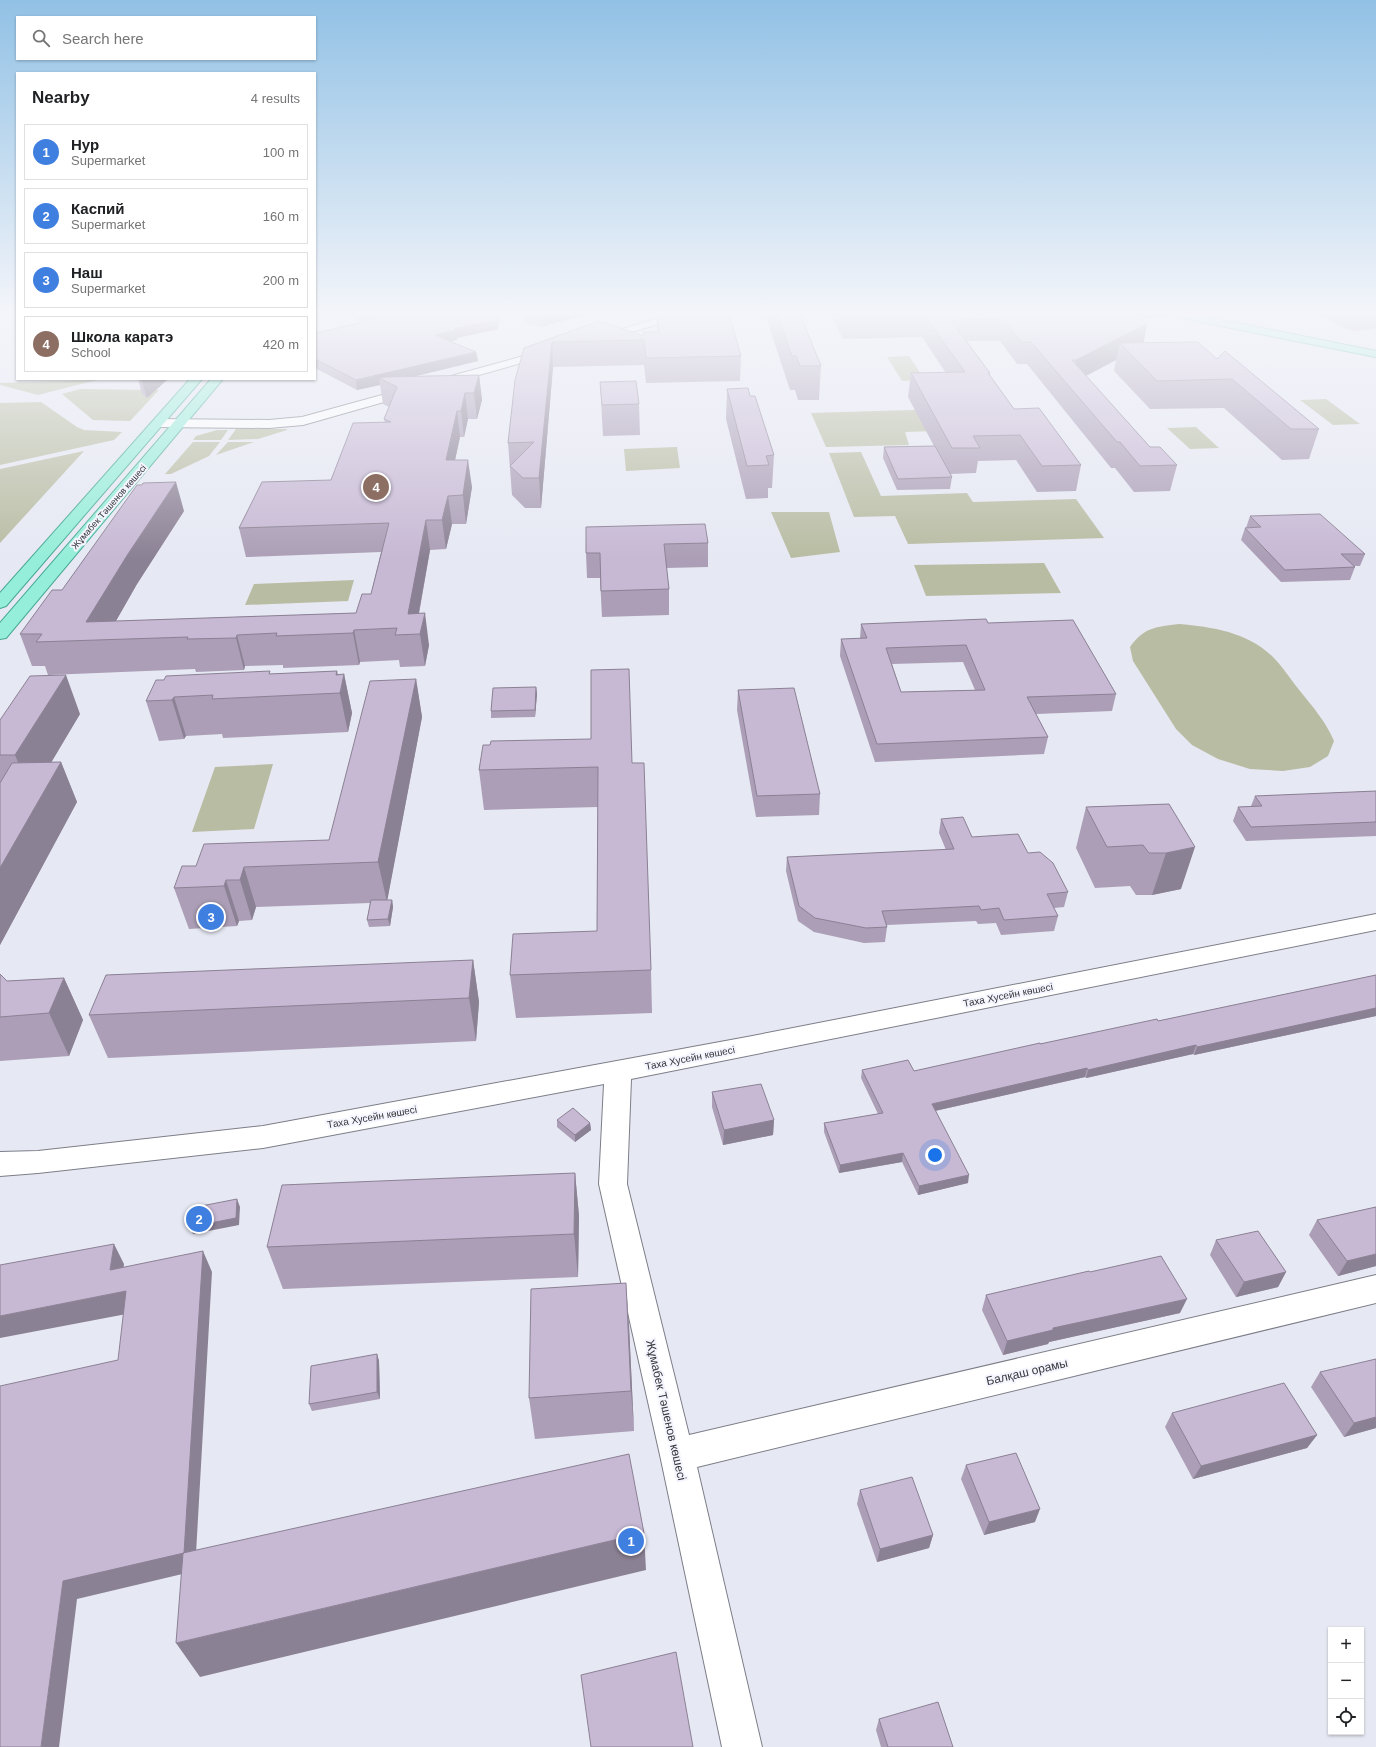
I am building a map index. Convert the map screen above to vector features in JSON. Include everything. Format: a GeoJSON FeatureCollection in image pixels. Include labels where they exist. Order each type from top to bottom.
{"type":"FeatureCollection","features":[{"type":"Feature","properties":{"kind":"main road","name":"Жұмабек Тәшенов көшесі"},"geometry":{"type":"LineString","coordinates":[[0,603],[182,396]]}},
{"type":"Feature","properties":{"kind":"main road","name":"Жұмабек Тәшенов көшесі"},"geometry":{"type":"LineString","coordinates":[[0,634],[203,396]]}},
{"type":"Feature","properties":{"kind":"street"},"geometry":{"type":"LineString","coordinates":[[158,423],[269,424],[303,421],[394,396]]}},
{"type":"Feature","properties":{"kind":"street","name":"Таха Хусейн көшесі"},"geometry":{"type":"LineString","coordinates":[[0,1164],[38,1162],[263,1137],[618,1072],[1376,922]]}},
{"type":"Feature","properties":{"kind":"street","name":"Жұмабек Тәшенов көшесі"},"geometry":{"type":"LineString","coordinates":[[618,1072],[612,1184],[677,1455],[742,1747]]}},
{"type":"Feature","properties":{"kind":"street","name":"Балқаш орамы"},"geometry":{"type":"LineString","coordinates":[[677,1455],[1376,1289]]}},
{"type":"Feature","properties":{"kind":"green space"},"geometry":{"type":"Polygon","coordinates":[[[64,396],[154,396],[130,421],[93,420],[64,396]]]}},
{"type":"Feature","properties":{"kind":"green space"},"geometry":{"type":"Polygon","coordinates":[[[1326,399],[1360,424],[1333,425],[1300,400],[1326,399]]]}},
{"type":"Feature","properties":{"kind":"green space"},"geometry":{"type":"Polygon","coordinates":[[[41,402],[77,427],[84,430],[122,432],[114,440],[0,465],[0,403],[41,402]]]}},
{"type":"Feature","properties":{"kind":"green space"},"geometry":{"type":"Polygon","coordinates":[[[1012,407],[1029,428],[905,432],[909,445],[826,447],[811,413],[1012,407]]]}},
{"type":"Feature","properties":{"kind":"green space"},"geometry":{"type":"Polygon","coordinates":[[[1196,427],[1219,448],[1190,449],[1167,428],[1196,427]]]}},
{"type":"Feature","properties":{"kind":"green space"},"geometry":{"type":"Polygon","coordinates":[[[236,429],[287,430],[258,439],[228,440],[236,429]]]}},
{"type":"Feature","properties":{"kind":"green space"},"geometry":{"type":"Polygon","coordinates":[[[217,430],[228,430],[221,440],[193,440],[196,436],[217,430]]]}},
{"type":"Feature","properties":{"kind":"green space"},"geometry":{"type":"Polygon","coordinates":[[[193,442],[220,442],[209,456],[171,474],[165,474],[193,442]]]}},
{"type":"Feature","properties":{"kind":"green space"},"geometry":{"type":"Polygon","coordinates":[[[228,442],[254,442],[216,455],[228,442]]]}},
{"type":"Feature","properties":{"kind":"green space"},"geometry":{"type":"Polygon","coordinates":[[[677,447],[680,468],[626,471],[624,449],[677,447]]]}},
{"type":"Feature","properties":{"kind":"green space"},"geometry":{"type":"Polygon","coordinates":[[[84,451],[0,543],[0,469],[84,451]]]}},
{"type":"Feature","properties":{"kind":"green space"},"geometry":{"type":"Polygon","coordinates":[[[861,452],[881,496],[967,493],[973,502],[1076,499],[1104,538],[908,544],[895,516],[854,517],[829,453],[861,452]]]}},
{"type":"Feature","properties":{"kind":"green space"},"geometry":{"type":"Polygon","coordinates":[[[771,512],[829,512],[840,552],[791,558],[771,512]]]}},
{"type":"Feature","properties":{"kind":"green space"},"geometry":{"type":"Polygon","coordinates":[[[1044,563],[1061,593],[926,596],[914,565],[1044,563]]]}},
{"type":"Feature","properties":{"kind":"green space"},"geometry":{"type":"Polygon","coordinates":[[[354,580],[348,601],[245,605],[254,584],[354,580]]]}},
{"type":"Feature","properties":{"kind":"green space"},"geometry":{"type":"Polygon","coordinates":[[[1179,624],[1217,629],[1241,636],[1263,649],[1273,657],[1327,727],[1334,741],[1328,756],[1310,767],[1283,771],[1250,769],[1218,759],[1192,745],[1176,729],[1133,661],[1130,647],[1140,635],[1151,629],[1179,624]]]}},
{"type":"Feature","properties":{"kind":"green space"},"geometry":{"type":"Polygon","coordinates":[[[273,764],[254,829],[192,832],[215,767],[273,764]]]}},
{"type":"Feature","properties":{"kind":"building"},"geometry":{"type":"Polygon","coordinates":[[[394,396],[464,396],[461,411],[457,411],[446,460],[468,460],[463,495],[448,496],[442,520],[426,520],[408,614],[425,613],[420,634],[395,635],[397,628],[354,630],[353,633],[276,636],[277,633],[237,635],[236,638],[187,639],[188,637],[36,642],[42,634],[20,634],[52,590],[62,590],[137,485],[142,485],[143,483],[176,482],[128,554],[86,622],[356,613],[362,594],[371,594],[389,523],[239,528],[262,482],[331,480],[353,423],[391,422],[384,419],[394,396]]]}},
{"type":"Feature","properties":{"kind":"building"},"geometry":{"type":"Polygon","coordinates":[[[513,396],[547,396],[539,478],[523,478],[510,466],[534,442],[508,443],[513,396]]]}},
{"type":"Feature","properties":{"kind":"building"},"geometry":{"type":"Polygon","coordinates":[[[601,396],[638,396],[639,404],[602,405],[601,396]]]}},
{"type":"Feature","properties":{"kind":"building"},"geometry":{"type":"Polygon","coordinates":[[[729,396],[755,396],[774,455],[766,456],[769,465],[747,466],[729,396]]]}},
{"type":"Feature","properties":{"kind":"building"},"geometry":{"type":"Polygon","coordinates":[[[923,396],[1004,396],[1014,409],[1039,408],[1081,465],[1042,466],[1020,435],[973,436],[980,448],[952,448],[923,396]]]}},
{"type":"Feature","properties":{"kind":"building"},"geometry":{"type":"Polygon","coordinates":[[[1077,396],[1104,396],[1150,447],[1160,447],[1177,465],[1140,466],[1120,442],[1117,442],[1077,396]]]}},
{"type":"Feature","properties":{"kind":"building"},"geometry":{"type":"Polygon","coordinates":[[[1252,396],[1279,396],[1319,429],[1291,429],[1252,396]]]}},
{"type":"Feature","properties":{"kind":"building"},"geometry":{"type":"Polygon","coordinates":[[[935,446],[952,477],[898,479],[884,447],[935,446]]]}},
{"type":"Feature","properties":{"kind":"building"},"geometry":{"type":"Polygon","coordinates":[[[1320,514],[1365,554],[1341,554],[1355,567],[1285,570],[1245,528],[1261,527],[1250,516],[1320,514]]]}},
{"type":"Feature","properties":{"kind":"building"},"geometry":{"type":"Polygon","coordinates":[[[705,524],[708,543],[664,544],[669,589],[601,591],[600,553],[586,553],[586,527],[705,524]]]}},
{"type":"Feature","properties":{"kind":"building"},"geometry":{"type":"Polygon","coordinates":[[[986,619],[988,623],[1073,620],[1116,694],[1027,697],[1048,737],[877,744],[841,639],[867,638],[861,624],[986,619]],[[966,645],[886,648],[901,692],[985,690],[966,645]]]}},
{"type":"Feature","properties":{"kind":"building"},"geometry":{"type":"Polygon","coordinates":[[[629,669],[632,763],[644,763],[651,970],[510,975],[513,934],[597,931],[598,767],[479,770],[483,745],[490,745],[491,741],[591,739],[591,670],[629,669]]]}},
{"type":"Feature","properties":{"kind":"building"},"geometry":{"type":"Polygon","coordinates":[[[270,671],[269,674],[337,671],[336,675],[344,674],[340,693],[212,699],[213,695],[174,697],[172,700],[146,701],[156,680],[164,680],[166,676],[270,671]]]}},
{"type":"Feature","properties":{"kind":"building"},"geometry":{"type":"Polygon","coordinates":[[[66,675],[15,755],[0,755],[0,720],[30,676],[66,675]]]}},
{"type":"Feature","properties":{"kind":"building"},"geometry":{"type":"Polygon","coordinates":[[[416,679],[378,862],[244,867],[240,880],[226,880],[224,886],[174,888],[182,866],[196,866],[204,844],[329,840],[370,681],[416,679]]]}},
{"type":"Feature","properties":{"kind":"building"},"geometry":{"type":"Polygon","coordinates":[[[536,687],[535,710],[491,711],[493,688],[536,687]]]}},
{"type":"Feature","properties":{"kind":"building"},"geometry":{"type":"Polygon","coordinates":[[[794,688],[820,794],[757,796],[738,690],[794,688]]]}},
{"type":"Feature","properties":{"kind":"building"},"geometry":{"type":"Polygon","coordinates":[[[61,762],[0,868],[0,783],[12,763],[61,762]]]}},
{"type":"Feature","properties":{"kind":"building"},"geometry":{"type":"Polygon","coordinates":[[[1376,791],[1376,822],[1251,827],[1238,807],[1262,806],[1255,796],[1376,791]]]}},
{"type":"Feature","properties":{"kind":"building"},"geometry":{"type":"Polygon","coordinates":[[[1169,804],[1195,847],[1166,853],[1149,853],[1143,845],[1107,847],[1086,807],[1169,804]]]}},
{"type":"Feature","properties":{"kind":"building"},"geometry":{"type":"Polygon","coordinates":[[[963,817],[972,837],[1018,834],[1028,853],[1040,852],[1053,863],[1068,892],[1047,894],[1058,916],[1004,920],[999,908],[981,910],[979,906],[882,911],[887,927],[866,928],[815,918],[799,906],[787,857],[954,849],[941,819],[963,817]]]}},
{"type":"Feature","properties":{"kind":"building"},"geometry":{"type":"Polygon","coordinates":[[[371,900],[392,900],[388,919],[367,920],[371,900]]]}},
{"type":"Feature","properties":{"kind":"building"},"geometry":{"type":"Polygon","coordinates":[[[473,960],[469,998],[89,1015],[106,975],[473,960]]]}},
{"type":"Feature","properties":{"kind":"building"},"geometry":{"type":"Polygon","coordinates":[[[0,974],[7,981],[64,978],[49,1013],[0,1017],[0,974]]]}},
{"type":"Feature","properties":{"kind":"building"},"geometry":{"type":"Polygon","coordinates":[[[1376,975],[1376,1008],[1197,1047],[1196,1045],[1088,1070],[1087,1068],[932,1104],[969,1175],[919,1186],[903,1153],[840,1165],[824,1123],[883,1113],[862,1070],[908,1060],[914,1071],[1040,1043],[1157,1019],[1158,1021],[1376,975]]]}},
{"type":"Feature","properties":{"kind":"building"},"geometry":{"type":"Polygon","coordinates":[[[761,1084],[774,1120],[724,1130],[712,1092],[761,1084]]]}},
{"type":"Feature","properties":{"kind":"building"},"geometry":{"type":"Polygon","coordinates":[[[573,1108],[590,1123],[575,1135],[557,1120],[573,1108]]]}},
{"type":"Feature","properties":{"kind":"building"},"geometry":{"type":"Polygon","coordinates":[[[575,1173],[574,1234],[267,1247],[282,1185],[575,1173]]]}},
{"type":"Feature","properties":{"kind":"building"},"geometry":{"type":"Polygon","coordinates":[[[237,1199],[236,1218],[190,1227],[191,1208],[237,1199]]]}},
{"type":"Feature","properties":{"kind":"building"},"geometry":{"type":"Polygon","coordinates":[[[1376,1207],[1376,1254],[1347,1261],[1317,1220],[1376,1207]]]}},
{"type":"Feature","properties":{"kind":"building"},"geometry":{"type":"Polygon","coordinates":[[[1258,1231],[1286,1272],[1244,1282],[1216,1240],[1258,1231]]]}},
{"type":"Feature","properties":{"kind":"building"},"geometry":{"type":"Polygon","coordinates":[[[114,1244],[110,1270],[203,1251],[184,1553],[63,1581],[41,1747],[0,1747],[0,1386],[118,1360],[126,1291],[0,1316],[0,1265],[114,1244]]]}},
{"type":"Feature","properties":{"kind":"building"},"geometry":{"type":"Polygon","coordinates":[[[1161,1256],[1187,1299],[1053,1328],[1053,1330],[1007,1341],[986,1295],[1089,1271],[1161,1256]]]}},
{"type":"Feature","properties":{"kind":"building"},"geometry":{"type":"Polygon","coordinates":[[[626,1283],[631,1391],[529,1398],[531,1289],[626,1283]]]}},
{"type":"Feature","properties":{"kind":"building"},"geometry":{"type":"Polygon","coordinates":[[[377,1354],[377,1392],[309,1404],[311,1366],[377,1354]]]}},
{"type":"Feature","properties":{"kind":"building"},"geometry":{"type":"Polygon","coordinates":[[[1376,1359],[1376,1417],[1354,1423],[1320,1372],[1376,1359]]]}},
{"type":"Feature","properties":{"kind":"building"},"geometry":{"type":"Polygon","coordinates":[[[1284,1383],[1317,1435],[1201,1466],[1172,1413],[1284,1383]]]}},
{"type":"Feature","properties":{"kind":"building"},"geometry":{"type":"Polygon","coordinates":[[[1016,1453],[1040,1509],[989,1522],[966,1465],[1016,1453]]]}},
{"type":"Feature","properties":{"kind":"building"},"geometry":{"type":"Polygon","coordinates":[[[629,1454],[644,1533],[176,1643],[183,1553],[629,1454]]]}},
{"type":"Feature","properties":{"kind":"building"},"geometry":{"type":"Polygon","coordinates":[[[912,1477],[933,1535],[880,1549],[860,1490],[912,1477]]]}},
{"type":"Feature","properties":{"kind":"building"},"geometry":{"type":"Polygon","coordinates":[[[676,1652],[693,1747],[591,1747],[581,1675],[676,1652]]]}},
{"type":"Feature","properties":{"kind":"building"},"geometry":{"type":"Polygon","coordinates":[[[938,1702],[953,1747],[888,1747],[879,1719],[938,1702]]]}},
{"type":"Feature","properties":{"kind":"place","name":"Школа каратэ"},"geometry":{"type":"Point","coordinates":[376,487]}},
{"type":"Feature","properties":{"kind":"place","name":"Наш"},"geometry":{"type":"Point","coordinates":[211,917]}},
{"type":"Feature","properties":{"kind":"place","name":"Каспий"},"geometry":{"type":"Point","coordinates":[199,1219]}},
{"type":"Feature","properties":{"kind":"place","name":"Нур"},"geometry":{"type":"Point","coordinates":[631,1541]}}]}
